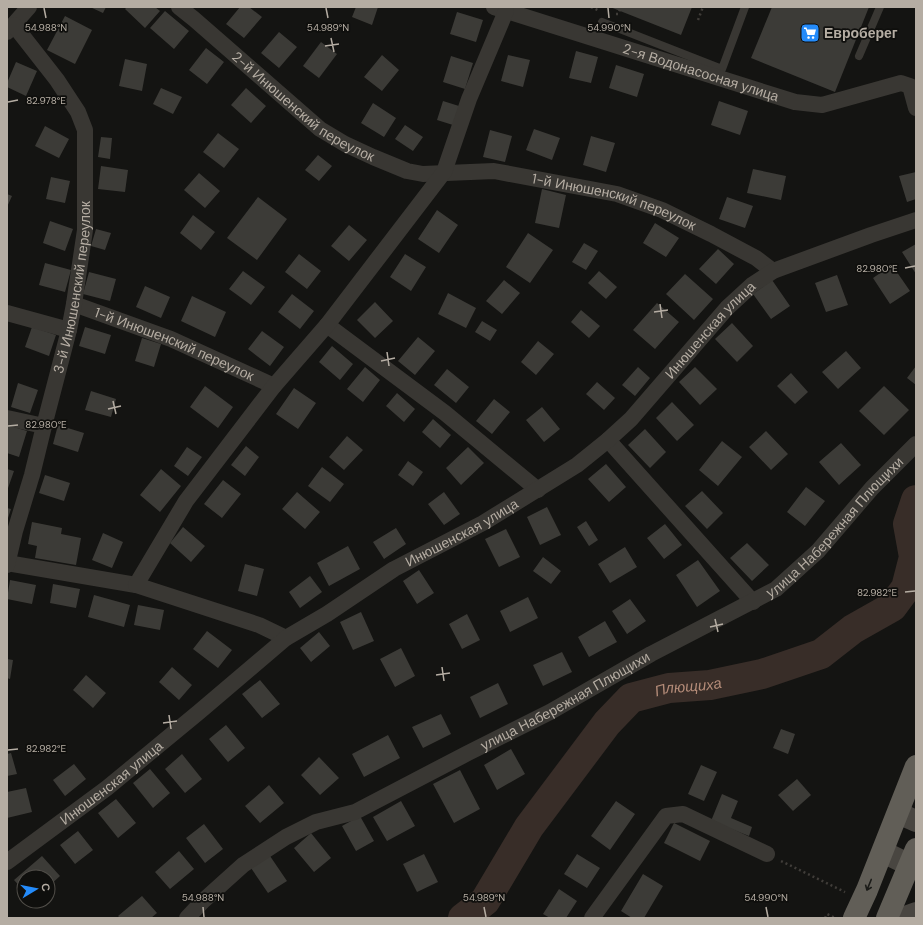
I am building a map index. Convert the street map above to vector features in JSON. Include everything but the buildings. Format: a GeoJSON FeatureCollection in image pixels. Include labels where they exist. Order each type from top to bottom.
{"type":"FeatureCollection","features":[{"type":"Feature","properties":{"kind":"highway"},"geometry":{"type":"LineString","coordinates":[[854,918],[883,852],[907,817],[916,766]]}},
{"type":"Feature","properties":{"kind":"highway"},"geometry":{"type":"LineString","coordinates":[[887,918],[914,861]]}},
{"type":"Feature","properties":{"kind":"main road"},"geometry":{"type":"LineString","coordinates":[[883,852],[914,861]]}},
{"type":"Feature","properties":{"kind":"main road"},"geometry":{"type":"LineString","coordinates":[[902,918],[916,913]]}},
{"type":"Feature","properties":{"kind":"street"},"geometry":{"type":"LineString","coordinates":[[11,29],[29,7]]}},
{"type":"Feature","properties":{"kind":"street","name":"2-й Инюшенский переулок"},"geometry":{"type":"LineString","coordinates":[[179,7],[320,129],[345,144],[407,171],[423,174],[444,172]]}},
{"type":"Feature","properties":{"kind":"street"},"geometry":{"type":"LineString","coordinates":[[136,585],[186,501],[274,386],[327,325],[444,172],[500,9]]}},
{"type":"Feature","properties":{"kind":"street","name":"2-я Водонасосная улица"},"geometry":{"type":"LineString","coordinates":[[500,9],[795,102],[822,104],[901,83],[910,86],[916,108]]}},
{"type":"Feature","properties":{"kind":"street","name":"3-й Инюшенский переулок"},"geometry":{"type":"LineString","coordinates":[[7,564],[15,531],[32,475],[69,330],[85,230],[85,130],[78,112],[57,80],[11,29]]}},
{"type":"Feature","properties":{"kind":"street","name":"1-й Инюшенский переулок"},"geometry":{"type":"LineString","coordinates":[[444,172],[494,171],[617,194],[662,210],[756,258],[773,271]]}},
{"type":"Feature","properties":{"kind":"street","name":"Инюшенская улица"},"geometry":{"type":"LineString","coordinates":[[7,862],[107,788],[286,638],[327,614],[394,569],[482,523],[577,465],[631,419],[727,308],[752,285],[773,271],[872,234],[916,220]]}},
{"type":"Feature","properties":{"kind":"street","name":"1-й Инюшенский переулок"},"geometry":{"type":"LineString","coordinates":[[74,304],[171,339],[274,386]]}},
{"type":"Feature","properties":{"kind":"street"},"geometry":{"type":"LineString","coordinates":[[7,313],[69,330]]}},
{"type":"Feature","properties":{"kind":"street"},"geometry":{"type":"LineString","coordinates":[[327,325],[445,413],[538,490]]}},
{"type":"Feature","properties":{"kind":"street"},"geometry":{"type":"LineString","coordinates":[[7,418],[44,426]]}},
{"type":"Feature","properties":{"kind":"street"},"geometry":{"type":"LineString","coordinates":[[608,440],[753,602]]}},
{"type":"Feature","properties":{"kind":"street","name":"улица Набережная Плющихи"},"geometry":{"type":"LineString","coordinates":[[187,918],[203,901],[243,865],[286,837],[316,822],[355,812],[550,712],[651,654],[776,589],[818,551],[872,488],[916,444]]}},
{"type":"Feature","properties":{"kind":"street"},"geometry":{"type":"LineString","coordinates":[[7,564],[136,585],[259,625],[286,638]]}},
{"type":"Feature","properties":{"kind":"street"},"geometry":{"type":"LineString","coordinates":[[592,918],[666,816],[683,814],[767,854]]}},
{"type":"Feature","properties":{"kind":"lane"},"geometry":{"type":"LineString","coordinates":[[602,22],[722,69],[745,7]]}},
{"type":"Feature","properties":{"kind":"lane"},"geometry":{"type":"LineString","coordinates":[[859,56],[880,7]]}},
{"type":"Feature","properties":{"kind":"path"},"geometry":{"type":"LineString","coordinates":[[618,14],[620,7]]}},
{"type":"Feature","properties":{"kind":"path"},"geometry":{"type":"LineString","coordinates":[[698,20],[702,7]]}},
{"type":"Feature","properties":{"kind":"path"},"geometry":{"type":"LineString","coordinates":[[767,854],[845,893]]}},
{"type":"Feature","properties":{"kind":"path"},"geometry":{"type":"LineString","coordinates":[[825,918],[827,914],[835,918]]}},
{"type":"Feature","properties":{"kind":"waterway","name":"Плющиха"},"geometry":{"type":"LineString","coordinates":[[463,918],[485,901],[529,827],[607,723],[631,698],[669,688],[710,685],[762,674],[821,654],[853,629],[892,607],[906,588],[914,557],[908,524],[916,500]]}},
{"type":"Feature","properties":{"kind":"place","name":"Евроберег"},"geometry":{"type":"Point","coordinates":[810,33]}}]}
